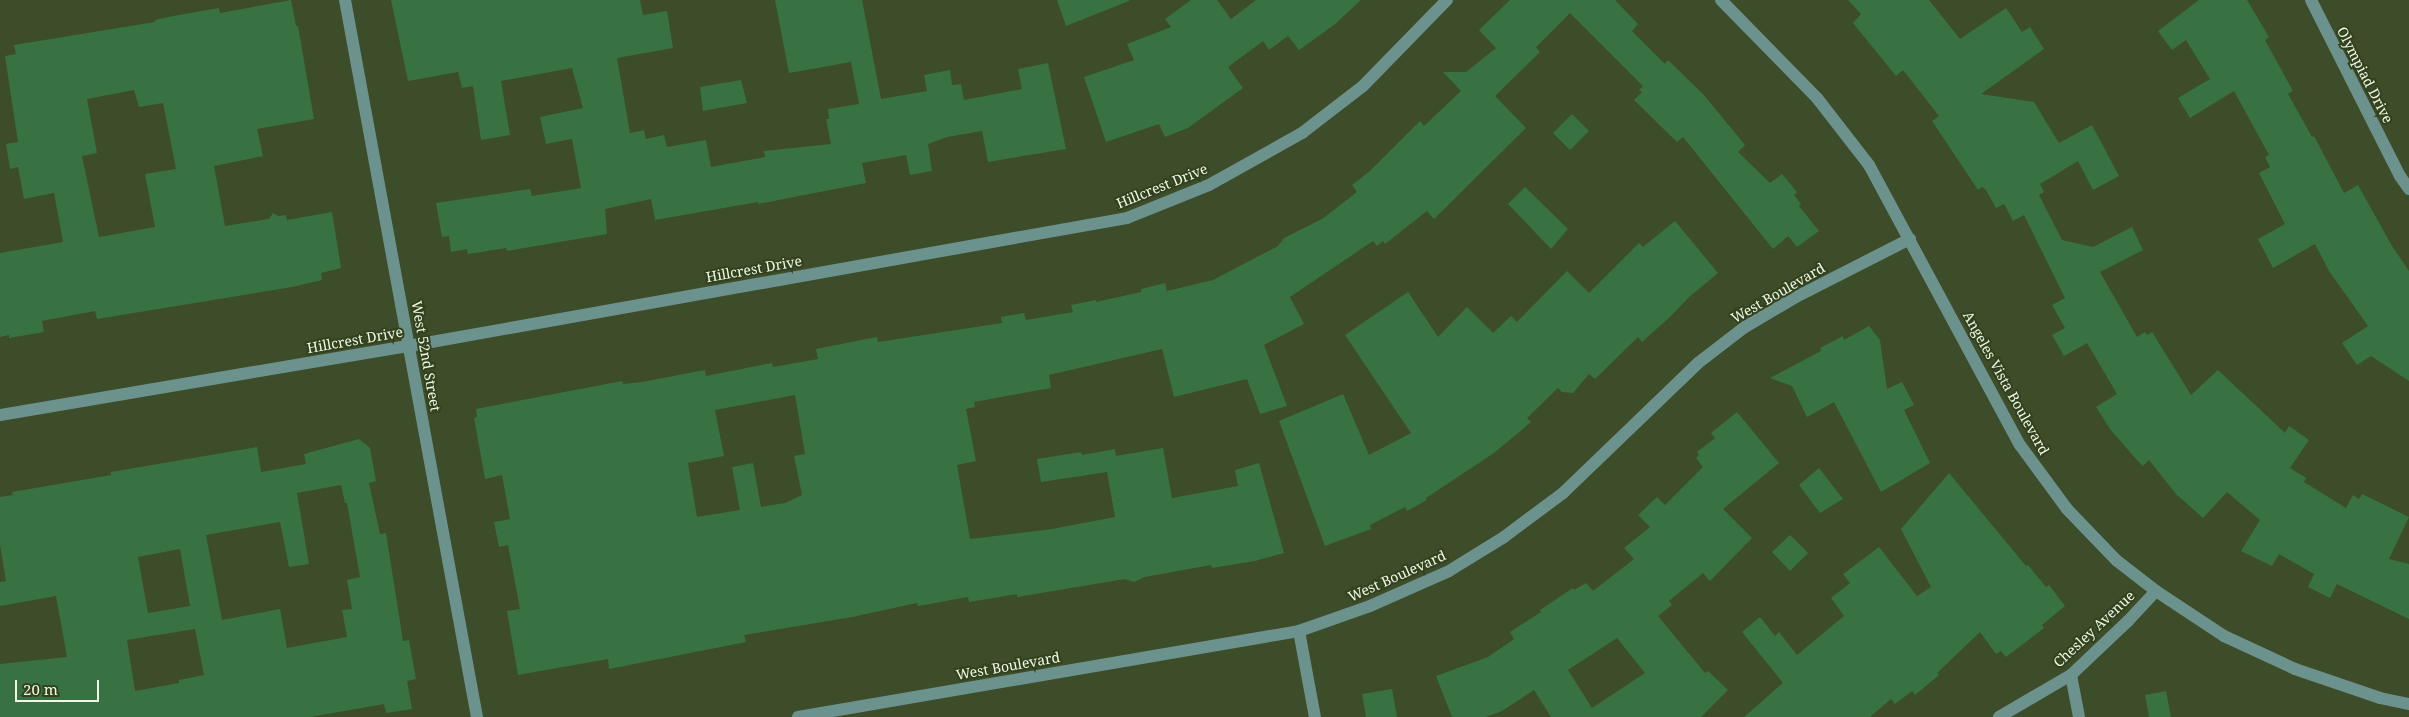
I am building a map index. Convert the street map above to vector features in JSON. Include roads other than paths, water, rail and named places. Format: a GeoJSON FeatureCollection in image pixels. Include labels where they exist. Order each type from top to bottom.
{"type":"FeatureCollection","features":[{"type":"Feature","properties":{"kind":"street","name":"West 52nd Street"},"geometry":{"type":"LineString","coordinates":[[345,0],[477,717]]}},
{"type":"Feature","properties":{"kind":"street","name":"Hillcrest Drive"},"geometry":{"type":"LineString","coordinates":[[0,415],[409,346],[1127,218],[1209,185],[1302,133],[1363,86],[1447,0]]}},
{"type":"Feature","properties":{"kind":"street","name":"Angeles Vista Boulevard"},"geometry":{"type":"LineString","coordinates":[[1721,0],[1817,98],[1868,164],[2020,445],[2067,509],[2116,560],[2156,591],[2224,636],[2295,669],[2380,698],[2409,704]]}},
{"type":"Feature","properties":{"kind":"street","name":"Olympiad Drive"},"geometry":{"type":"LineString","coordinates":[[2312,0],[2344,68],[2409,189]]}},
{"type":"Feature","properties":{"kind":"street","name":"West Boulevard"},"geometry":{"type":"LineString","coordinates":[[798,717],[1299,631],[1370,606],[1449,571],[1504,537],[1563,493],[1698,363],[1745,327],[1796,297],[1910,239]]}},
{"type":"Feature","properties":{"kind":"street","name":"Chesley Avenue"},"geometry":{"type":"LineString","coordinates":[[1999,717],[2071,675],[2156,591]]}},
{"type":"Feature","properties":{"kind":"street"},"geometry":{"type":"LineString","coordinates":[[1299,631],[1315,717]]}},
{"type":"Feature","properties":{"kind":"street"},"geometry":{"type":"LineString","coordinates":[[2071,675],[2079,717]]}}]}
